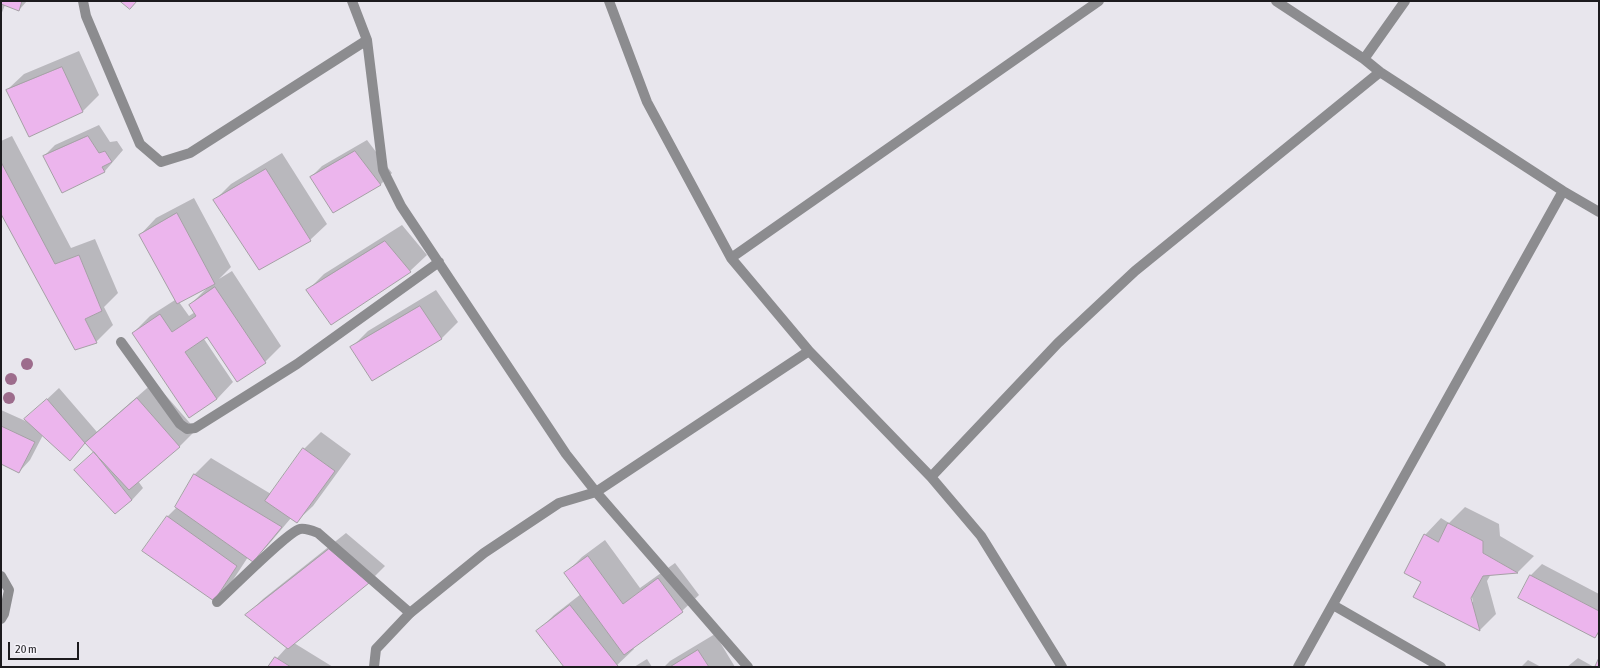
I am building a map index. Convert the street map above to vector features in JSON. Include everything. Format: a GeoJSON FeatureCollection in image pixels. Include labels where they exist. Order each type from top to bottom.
{"type":"FeatureCollection","features":[{"type":"Feature","properties":{"kind":"street"},"geometry":{"type":"LineString","coordinates":[[83,1],[86,16],[140,144],[161,162],[190,152],[367,40]]}},
{"type":"Feature","properties":{"kind":"street"},"geometry":{"type":"LineString","coordinates":[[352,1],[367,40],[383,170],[402,206],[566,454],[596,492],[748,667]]}},
{"type":"Feature","properties":{"kind":"street"},"geometry":{"type":"LineString","coordinates":[[609,1],[647,102],[732,258],[809,351],[931,477],[981,536],[1062,667]]}},
{"type":"Feature","properties":{"kind":"street"},"geometry":{"type":"LineString","coordinates":[[732,258],[1099,1]]}},
{"type":"Feature","properties":{"kind":"street"},"geometry":{"type":"LineString","coordinates":[[1276,1],[1364,59],[1380,72],[1563,191],[1599,212]]}},
{"type":"Feature","properties":{"kind":"street"},"geometry":{"type":"LineString","coordinates":[[1364,59],[1405,1]]}},
{"type":"Feature","properties":{"kind":"street"},"geometry":{"type":"LineString","coordinates":[[931,477],[1058,343],[1135,271],[1380,72]]}},
{"type":"Feature","properties":{"kind":"street"},"geometry":{"type":"LineString","coordinates":[[1298,667],[1563,191]]}},
{"type":"Feature","properties":{"kind":"street"},"geometry":{"type":"LineString","coordinates":[[121,342],[180,424],[187,429],[195,428],[297,364],[439,262]]}},
{"type":"Feature","properties":{"kind":"street"},"geometry":{"type":"LineString","coordinates":[[374,667],[376,650],[410,613],[484,553],[559,503],[596,492],[809,351]]}},
{"type":"Feature","properties":{"kind":"street"},"geometry":{"type":"LineString","coordinates":[[217,602],[295,531],[309,529],[318,533],[410,613]]}},
{"type":"Feature","properties":{"kind":"street"},"geometry":{"type":"LineString","coordinates":[[1,576],[9,590],[4,614],[1,619]]}},
{"type":"Feature","properties":{"kind":"street"},"geometry":{"type":"LineString","coordinates":[[1333,605],[1441,667]]}},
{"type":"Feature","properties":{"kind":"building"},"geometry":{"type":"Polygon","coordinates":[[[1,1],[22,1],[19,11],[1,4],[1,1]]]}},
{"type":"Feature","properties":{"kind":"building"},"geometry":{"type":"Polygon","coordinates":[[[120,1],[137,1],[130,9],[120,1]]]}},
{"type":"Feature","properties":{"kind":"building"},"geometry":{"type":"Polygon","coordinates":[[[62,67],[83,112],[29,137],[6,90],[62,67]]]}},
{"type":"Feature","properties":{"kind":"building"},"geometry":{"type":"Polygon","coordinates":[[[88,136],[99,153],[105,151],[112,162],[102,167],[105,172],[62,193],[43,156],[88,136]]]}},
{"type":"Feature","properties":{"kind":"building"},"geometry":{"type":"Polygon","coordinates":[[[355,151],[381,185],[333,213],[310,177],[355,151]]]}},
{"type":"Feature","properties":{"kind":"building"},"geometry":{"type":"Polygon","coordinates":[[[1,162],[55,264],[79,255],[102,311],[85,319],[97,343],[75,350],[1,214],[1,162]]]}},
{"type":"Feature","properties":{"kind":"building"},"geometry":{"type":"Polygon","coordinates":[[[266,169],[311,241],[259,270],[213,200],[266,169]]]}},
{"type":"Feature","properties":{"kind":"building"},"geometry":{"type":"Polygon","coordinates":[[[177,213],[215,284],[177,304],[139,235],[177,213]]]}},
{"type":"Feature","properties":{"kind":"building"},"geometry":{"type":"Polygon","coordinates":[[[385,241],[411,272],[331,325],[306,290],[385,241]]]}},
{"type":"Feature","properties":{"kind":"building"},"geometry":{"type":"Polygon","coordinates":[[[215,287],[266,363],[237,382],[207,337],[185,352],[217,399],[189,418],[132,333],[160,314],[172,332],[196,316],[189,305],[215,287]]]}},
{"type":"Feature","properties":{"kind":"building"},"geometry":{"type":"Polygon","coordinates":[[[420,306],[442,339],[372,381],[350,347],[420,306]]]}},
{"type":"Feature","properties":{"kind":"building"},"geometry":{"type":"Polygon","coordinates":[[[137,398],[180,447],[129,490],[85,443],[137,398]]]}},
{"type":"Feature","properties":{"kind":"building"},"geometry":{"type":"Polygon","coordinates":[[[47,399],[85,443],[70,461],[24,419],[47,399]]]}},
{"type":"Feature","properties":{"kind":"building"},"geometry":{"type":"Polygon","coordinates":[[[1,426],[35,442],[19,473],[1,464],[1,426]]]}},
{"type":"Feature","properties":{"kind":"building"},"geometry":{"type":"Polygon","coordinates":[[[303,448],[335,471],[297,523],[265,501],[303,448]]]}},
{"type":"Feature","properties":{"kind":"building"},"geometry":{"type":"Polygon","coordinates":[[[94,452],[132,500],[115,514],[74,470],[94,452]]]}},
{"type":"Feature","properties":{"kind":"building"},"geometry":{"type":"Polygon","coordinates":[[[194,474],[282,527],[253,562],[175,507],[194,474]]]}},
{"type":"Feature","properties":{"kind":"building"},"geometry":{"type":"Polygon","coordinates":[[[167,516],[237,566],[214,601],[142,551],[167,516]]]}},
{"type":"Feature","properties":{"kind":"building"},"geometry":{"type":"Polygon","coordinates":[[[1448,523],[1483,541],[1483,553],[1518,573],[1483,576],[1471,598],[1480,631],[1413,597],[1421,582],[1404,573],[1424,534],[1438,542],[1448,523]]]}},
{"type":"Feature","properties":{"kind":"building"},"geometry":{"type":"Polygon","coordinates":[[[329,549],[369,583],[288,649],[245,615],[329,549]]]}},
{"type":"Feature","properties":{"kind":"building"},"geometry":{"type":"Polygon","coordinates":[[[588,556],[623,604],[658,578],[683,612],[624,655],[564,573],[588,556]]]}},
{"type":"Feature","properties":{"kind":"building"},"geometry":{"type":"Polygon","coordinates":[[[1530,575],[1599,611],[1599,631],[1595,638],[1518,598],[1530,575]]]}},
{"type":"Feature","properties":{"kind":"building"},"geometry":{"type":"Polygon","coordinates":[[[570,605],[618,666],[617,667],[564,667],[536,631],[570,605]]]}},
{"type":"Feature","properties":{"kind":"building"},"geometry":{"type":"Polygon","coordinates":[[[698,650],[709,667],[670,667],[698,650]]]}},
{"type":"Feature","properties":{"kind":"building"},"geometry":{"type":"Polygon","coordinates":[[[275,657],[291,667],[268,667],[275,657]]]}},
{"type":"Feature","properties":{"kind":"building"},"geometry":{"type":"Polygon","coordinates":[[[1599,658],[1599,667],[1595,667],[1599,658]]]}}]}
